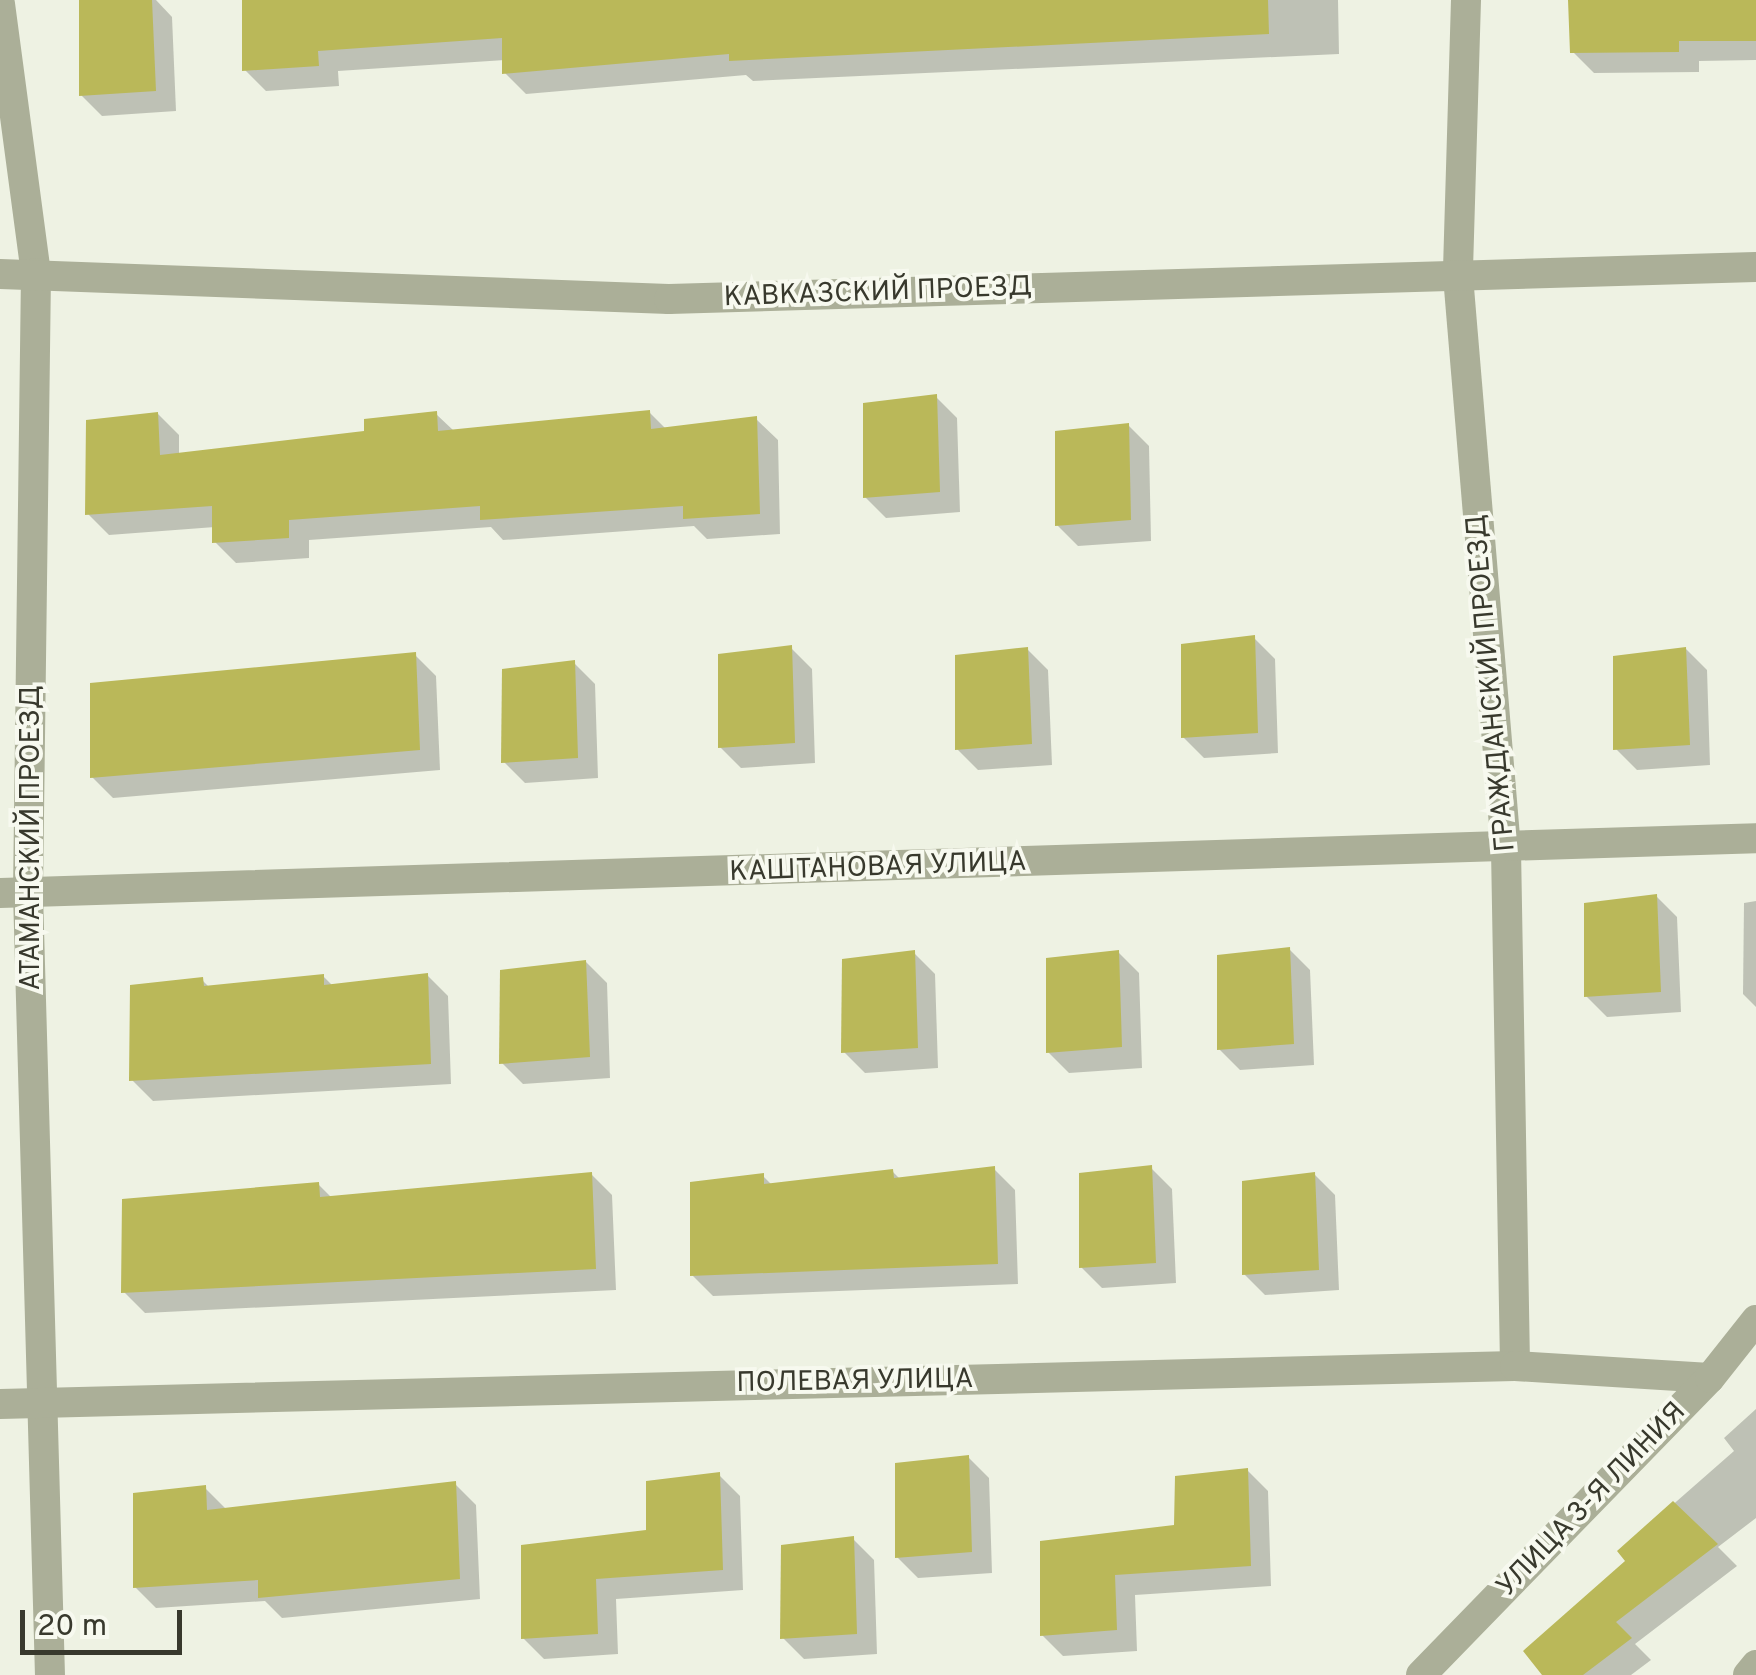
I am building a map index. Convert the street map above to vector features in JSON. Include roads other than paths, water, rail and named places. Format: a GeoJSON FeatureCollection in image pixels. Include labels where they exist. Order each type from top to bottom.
{"type":"FeatureCollection","features":[{"type":"Feature","properties":{"kind":"street","name":"ГРАЖДАНСКИЙ ПРОЕЗД"},"geometry":{"type":"LineString","coordinates":[[1466,0],[1458,276],[1506,849],[1516,1366]]}},
{"type":"Feature","properties":{"kind":"street","name":"АТАМАНСКИЙ ПРОЕЗД"},"geometry":{"type":"LineString","coordinates":[[0,4],[36,273],[14,893],[47,1402],[50,1675]]}},
{"type":"Feature","properties":{"kind":"street","name":"КАВКАЗСКИЙ ПРОЕЗД"},"geometry":{"type":"LineString","coordinates":[[0,274],[669,299],[1756,266]]}},
{"type":"Feature","properties":{"kind":"street","name":"КАШТАНОВАЯ УЛИЦА"},"geometry":{"type":"LineString","coordinates":[[14,893],[1506,849],[1756,838]]}},
{"type":"Feature","properties":{"kind":"street","name":"УЛИЦА 3-Я ЛИНИЯ"},"geometry":{"type":"LineString","coordinates":[[1421,1675],[1710,1378],[1756,1320]]}},
{"type":"Feature","properties":{"kind":"street","name":"ПОЛЕВАЯ УЛИЦА"},"geometry":{"type":"LineString","coordinates":[[0,1404],[1516,1366],[1710,1378]]}},
{"type":"Feature","properties":{"kind":"street"},"geometry":{"type":"LineString","coordinates":[[1748,1675],[1756,1665]]}}]}
